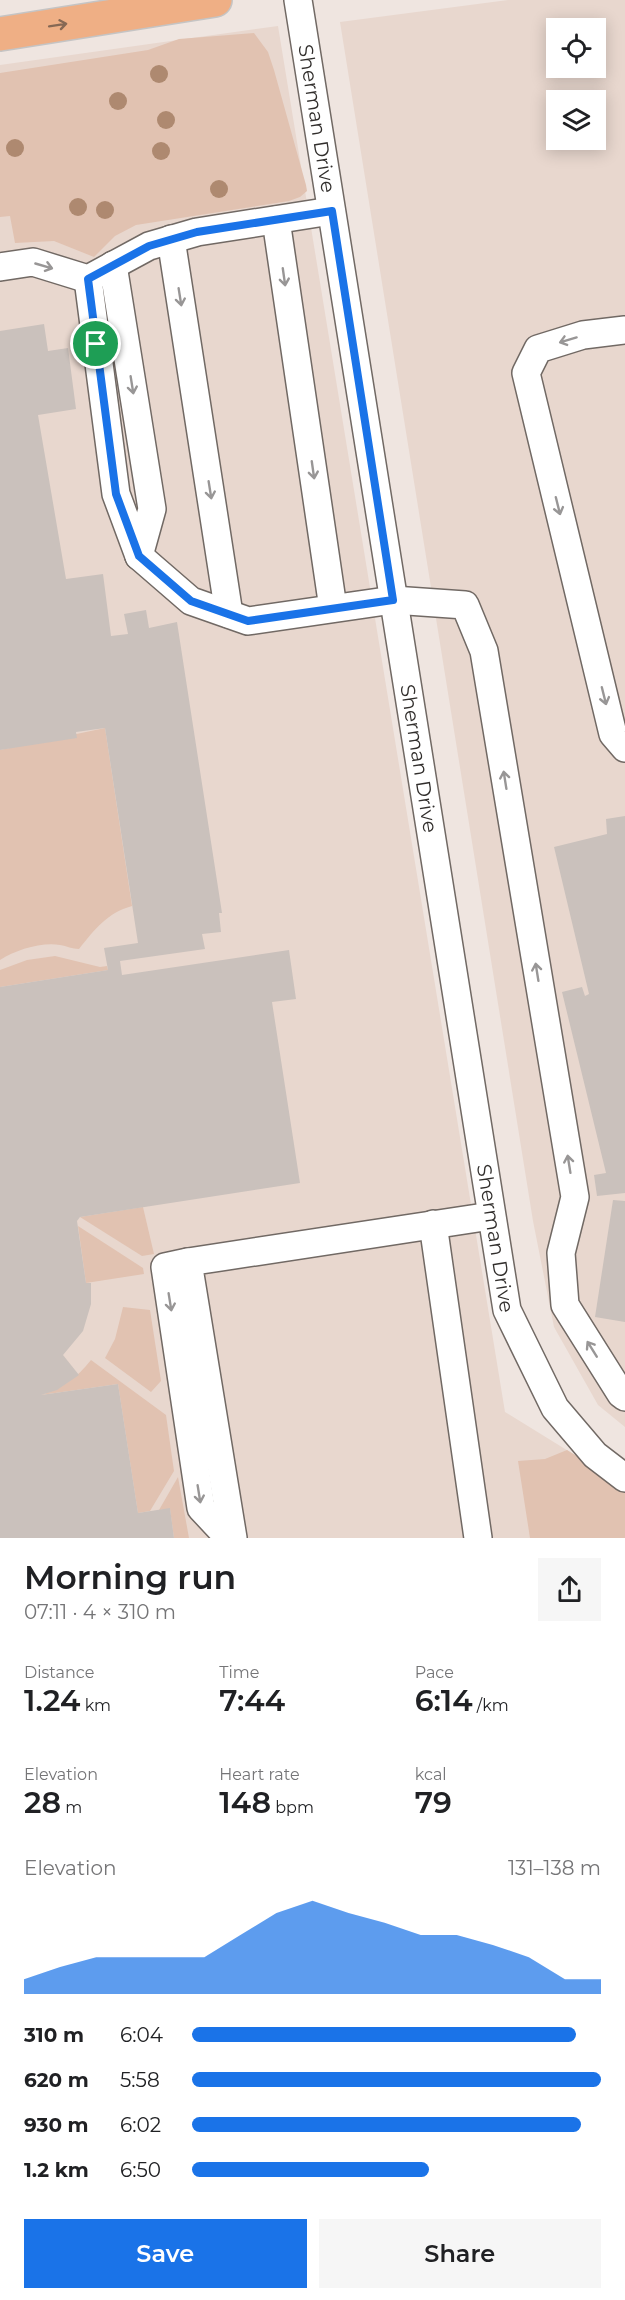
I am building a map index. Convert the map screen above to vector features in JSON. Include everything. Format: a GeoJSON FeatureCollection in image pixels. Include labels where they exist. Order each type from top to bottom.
{"type":"FeatureCollection","features":[{"type":"Feature","properties":{"kind":"main road"},"geometry":{"type":"LineString","coordinates":[[0,34],[215,0]]}},
{"type":"Feature","properties":{"kind":"street","name":"Sherman Drive"},"geometry":{"type":"LineString","coordinates":[[298,0],[507,1310],[555,1408],[595,1455],[625,1478]]}},
{"type":"Feature","properties":{"kind":"street"},"geometry":{"type":"LineString","coordinates":[[0,267],[33,262],[88,279],[149,246],[197,232],[332,211]]}},
{"type":"Feature","properties":{"kind":"street"},"geometry":{"type":"LineString","coordinates":[[276,220],[333,608]]}},
{"type":"Feature","properties":{"kind":"street"},"geometry":{"type":"LineString","coordinates":[[171,240],[228,614]]}},
{"type":"Feature","properties":{"kind":"street"},"geometry":{"type":"LineString","coordinates":[[113,265],[152,509],[139,556]]}},
{"type":"Feature","properties":{"kind":"street"},"geometry":{"type":"LineString","coordinates":[[88,279],[116,494],[139,556],[191,601],[248,621],[393,600],[465,605],[484,651],[575,1197],[561,1253],[565,1305],[625,1397]]}},
{"type":"Feature","properties":{"kind":"street"},"geometry":{"type":"LineString","coordinates":[[625,330],[583,335],[537,349],[526,374],[613,734],[625,748]]}},
{"type":"Feature","properties":{"kind":"street"},"geometry":{"type":"LineString","coordinates":[[231,1538],[188,1262],[491,1216]]}},
{"type":"Feature","properties":{"kind":"street"},"geometry":{"type":"LineString","coordinates":[[433,1224],[478,1538]]}},
{"type":"Feature","properties":{"kind":"shaded area"},"geometry":{"type":"Polygon","coordinates":[[[508,0],[625,0],[625,1427],[598,1405],[554,1327],[533,1221],[340,22],[508,0]]]}},
{"type":"Feature","properties":{"kind":"shaded area"},"geometry":{"type":"Polygon","coordinates":[[[278,26],[505,1412],[625,1486],[625,1538],[0,1538],[0,65],[278,26]]]}},
{"type":"Feature","properties":{"kind":"shaded area"},"geometry":{"type":"Polygon","coordinates":[[[254,33],[268,52],[307,191],[300,197],[289,201],[136,225],[115,236],[94,257],[54,241],[15,243],[10,216],[0,217],[0,73],[148,50],[179,39],[254,33]]]}},
{"type":"Feature","properties":{"kind":"shaded area"},"geometry":{"type":"Polygon","coordinates":[[[105,728],[132,906],[108,917],[79,949],[53,944],[37,946],[13,953],[0,960],[0,750],[105,728]]]}},
{"type":"Feature","properties":{"kind":"shaded area"},"geometry":{"type":"Polygon","coordinates":[[[55,956],[100,967],[107,966],[108,970],[0,987],[0,970],[27,960],[55,956]]]}},
{"type":"Feature","properties":{"kind":"shaded area"},"geometry":{"type":"Polygon","coordinates":[[[143,1207],[154,1254],[142,1256],[80,1217],[143,1207]]]}},
{"type":"Feature","properties":{"kind":"shaded area"},"geometry":{"type":"Polygon","coordinates":[[[78,1226],[143,1268],[144,1274],[86,1283],[78,1226]]]}},
{"type":"Feature","properties":{"kind":"shaded area"},"geometry":{"type":"Polygon","coordinates":[[[123,1307],[150,1310],[161,1381],[151,1392],[105,1358],[115,1339],[123,1307]]]}},
{"type":"Feature","properties":{"kind":"shaded area"},"geometry":{"type":"Polygon","coordinates":[[[91,1360],[166,1415],[174,1471],[150,1511],[138,1513],[118,1384],[41,1395],[69,1381],[91,1360]]]}},
{"type":"Feature","properties":{"kind":"shaded area"},"geometry":{"type":"Polygon","coordinates":[[[567,1450],[625,1486],[625,1538],[530,1538],[518,1461],[545,1459],[567,1450]]]}},
{"type":"Feature","properties":{"kind":"shaded area"},"geometry":{"type":"Polygon","coordinates":[[[178,1477],[189,1538],[174,1538],[170,1509],[159,1510],[178,1477]]]}},
{"type":"Feature","properties":{"kind":"building"},"geometry":{"type":"Polygon","coordinates":[[[44,324],[48,351],[68,348],[76,409],[38,415],[66,579],[103,574],[111,636],[128,634],[124,614],[146,610],[149,628],[177,622],[222,913],[219,913],[221,932],[202,934],[205,949],[120,961],[122,975],[289,950],[296,999],[272,1002],[300,1183],[80,1217],[77,1221],[86,1283],[91,1283],[91,1304],[83,1331],[63,1355],[79,1375],[57,1390],[41,1395],[118,1384],[138,1513],[170,1508],[174,1538],[0,1538],[0,987],[108,970],[104,948],[138,943],[105,728],[76,732],[77,738],[0,750],[0,331],[44,324]]]}},
{"type":"Feature","properties":{"kind":"building"},"geometry":{"type":"Polygon","coordinates":[[[625,816],[625,1193],[597,1196],[594,1175],[606,1173],[562,992],[582,987],[585,996],[589,994],[554,847],[607,834],[606,819],[625,816]]]}},
{"type":"Feature","properties":{"kind":"building"},"geometry":{"type":"Polygon","coordinates":[[[613,1200],[625,1201],[625,1322],[595,1317],[613,1200]]]}},
{"type":"Feature","properties":{"kind":"route"},"geometry":{"type":"LineString","coordinates":[[332,211],[393,600],[248,621],[191,601],[139,556],[116,494],[96,344],[88,279],[149,246],[197,232],[332,211]]}}]}
